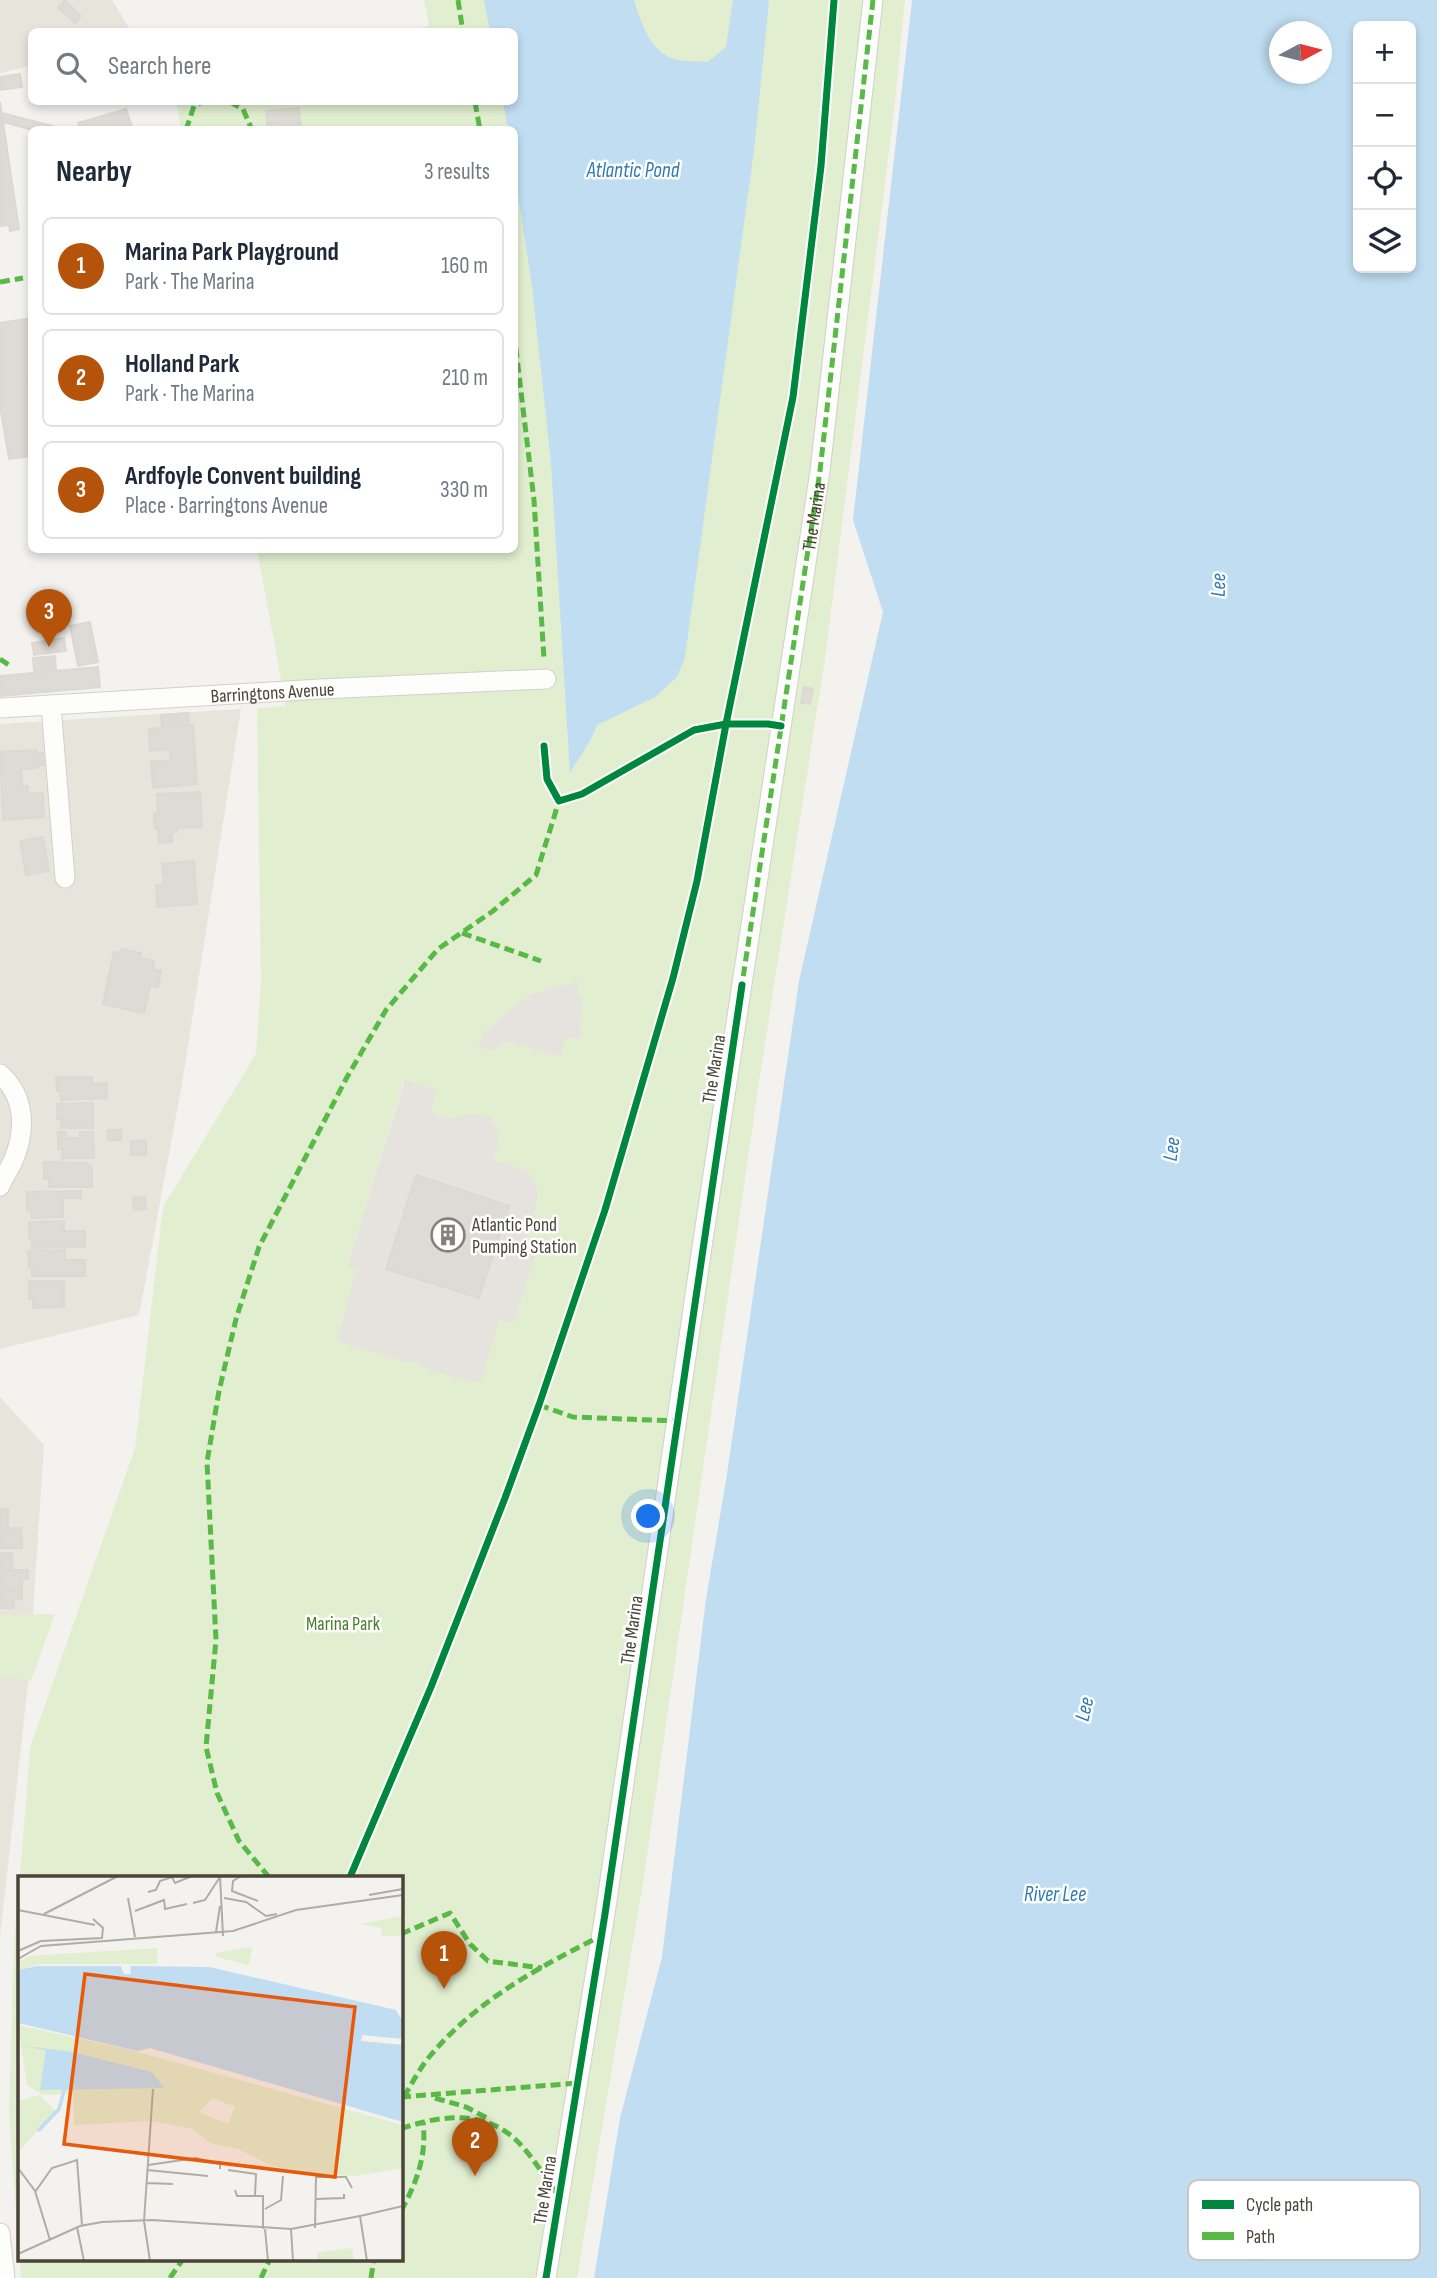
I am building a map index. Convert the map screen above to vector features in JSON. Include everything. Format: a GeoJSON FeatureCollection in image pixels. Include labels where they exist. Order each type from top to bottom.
{"type":"FeatureCollection","features":[{"type":"Feature","properties":{"kind":"street","name":"The Marina"},"geometry":{"type":"LineString","coordinates":[[546,2278],[605,1914],[702,1247],[818,485],[873,0]]}},
{"type":"Feature","properties":{"kind":"street","name":"Barringtons Avenue"},"geometry":{"type":"LineString","coordinates":[[0,708],[546,678]]}},
{"type":"Feature","properties":{"kind":"street"},"geometry":{"type":"LineString","coordinates":[[51,705],[65,878]]}},
{"type":"Feature","properties":{"kind":"street"},"geometry":{"type":"LineString","coordinates":[[0,1074],[13,1088],[22,1105],[20,1137],[14,1160],[0,1186]]}},
{"type":"Feature","properties":{"kind":"street"},"geometry":{"type":"LineString","coordinates":[[0,2233],[5,2278]]}},
{"type":"Feature","properties":{"kind":"shaded area"},"geometry":{"type":"Polygon","coordinates":[[[0,0],[112,0],[129,28],[28,28],[28,67],[0,73],[0,0]]]}},
{"type":"Feature","properties":{"kind":"shaded area"},"geometry":{"type":"Polygon","coordinates":[[[241,709],[181,1090],[139,1315],[0,1349],[0,724],[241,709]]]}},
{"type":"Feature","properties":{"kind":"shaded area"},"geometry":{"type":"Polygon","coordinates":[[[579,981],[578,998],[583,999],[579,1039],[565,1038],[561,1057],[508,1042],[503,1042],[495,1051],[478,1047],[484,1032],[529,995],[579,981]]]}},
{"type":"Feature","properties":{"kind":"shaded area"},"geometry":{"type":"Polygon","coordinates":[[[405,1079],[573,1133],[490,1403],[321,1351],[405,1079]]]}},
{"type":"Feature","properties":{"kind":"shaded area"},"geometry":{"type":"Polygon","coordinates":[[[0,1397],[44,1445],[29,1674],[0,1938],[0,1397]]]}},
{"type":"Feature","properties":{"kind":"green space","name":"Marina Park"},"geometry":{"type":"Polygon","coordinates":[[[424,0],[905,0],[894,111],[825,659],[759,1082],[643,1883],[577,2278],[21,2278],[20,2260],[402,2260],[402,1876],[20,1876],[30,1748],[135,1448],[163,1207],[256,1054],[261,982],[257,708],[286,706],[258,553],[518,553],[518,126],[180,126],[177,105],[518,105],[518,28],[416,28],[429,26],[424,0]],[[404,1080],[347,1267],[357,1270],[337,1341],[405,1362],[420,1363],[422,1367],[473,1383],[481,1381],[499,1320],[514,1323],[538,1245],[525,1241],[536,1204],[536,1185],[525,1171],[493,1160],[500,1134],[490,1116],[470,1114],[446,1119],[431,1112],[437,1089],[404,1080]]]}},
{"type":"Feature","properties":{"kind":"green space"},"geometry":{"type":"Polygon","coordinates":[[[55,1614],[31,1681],[0,1676],[0,1615],[55,1614]]]}},
{"type":"Feature","properties":{"kind":"green space"},"geometry":{"type":"Polygon","coordinates":[[[18,1893],[18,2238],[9,2116],[18,1893]]]}},
{"type":"Feature","properties":{"kind":"water","name":"Atlantic Pond"},"geometry":{"type":"Polygon","coordinates":[[[484,0],[634,0],[647,35],[658,50],[674,59],[708,62],[726,47],[733,0],[769,0],[754,150],[685,657],[677,677],[655,697],[597,725],[570,773],[551,463],[532,287],[518,194],[518,126],[507,126],[504,105],[518,105],[518,28],[489,28],[484,0]]]}},
{"type":"Feature","properties":{"kind":"water","name":"River Lee"},"geometry":{"type":"Polygon","coordinates":[[[912,0],[1437,0],[1437,2278],[594,2278],[620,2118],[662,1957],[706,1599],[727,1474],[799,981],[883,612],[853,520],[912,0]]]}},
{"type":"Feature","properties":{"kind":"building"},"geometry":{"type":"Polygon","coordinates":[[[65,0],[81,16],[75,23],[58,8],[65,0]]]}},
{"type":"Feature","properties":{"kind":"building"},"geometry":{"type":"Polygon","coordinates":[[[20,74],[22,87],[0,90],[0,77],[20,74]]]}},
{"type":"Feature","properties":{"kind":"building"},"geometry":{"type":"Polygon","coordinates":[[[0,102],[19,229],[10,231],[9,225],[0,226],[0,102]]]}},
{"type":"Feature","properties":{"kind":"building"},"geometry":{"type":"Polygon","coordinates":[[[299,108],[301,126],[268,126],[266,111],[299,108]]]}},
{"type":"Feature","properties":{"kind":"building"},"geometry":{"type":"Polygon","coordinates":[[[126,109],[132,126],[79,126],[78,123],[126,109]]]}},
{"type":"Feature","properties":{"kind":"building"},"geometry":{"type":"Polygon","coordinates":[[[2,113],[52,126],[28,126],[28,129],[3,122],[2,113]]]}},
{"type":"Feature","properties":{"kind":"building"},"geometry":{"type":"Polygon","coordinates":[[[28,319],[28,457],[9,459],[0,406],[0,323],[28,319]]]}},
{"type":"Feature","properties":{"kind":"building"},"geometry":{"type":"Polygon","coordinates":[[[90,622],[98,662],[78,666],[70,626],[90,622]]]}},
{"type":"Feature","properties":{"kind":"building"},"geometry":{"type":"Polygon","coordinates":[[[64,638],[66,651],[34,655],[32,643],[64,638]]]}},
{"type":"Feature","properties":{"kind":"building"},"geometry":{"type":"Polygon","coordinates":[[[55,656],[56,670],[34,672],[33,658],[55,656]]]}},
{"type":"Feature","properties":{"kind":"building"},"geometry":{"type":"Polygon","coordinates":[[[98,667],[100,687],[0,696],[0,676],[98,667]]]}},
{"type":"Feature","properties":{"kind":"building"},"geometry":{"type":"Polygon","coordinates":[[[804,687],[813,689],[810,704],[801,703],[804,687]]]}},
{"type":"Feature","properties":{"kind":"building"},"geometry":{"type":"Polygon","coordinates":[[[188,713],[189,726],[162,728],[161,715],[188,713]]]}},
{"type":"Feature","properties":{"kind":"building"},"geometry":{"type":"Polygon","coordinates":[[[193,725],[197,784],[153,788],[151,762],[171,760],[170,749],[150,751],[149,729],[193,725]]]}},
{"type":"Feature","properties":{"kind":"building"},"geometry":{"type":"Polygon","coordinates":[[[36,750],[36,753],[43,753],[44,765],[21,769],[22,786],[28,786],[28,794],[43,793],[44,817],[3,820],[0,752],[36,750]]]}},
{"type":"Feature","properties":{"kind":"building"},"geometry":{"type":"Polygon","coordinates":[[[200,792],[202,827],[177,828],[177,832],[172,832],[172,842],[159,843],[154,814],[158,814],[157,794],[200,792]]]}},
{"type":"Feature","properties":{"kind":"building"},"geometry":{"type":"Polygon","coordinates":[[[43,837],[49,871],[26,875],[20,841],[43,837]]]}},
{"type":"Feature","properties":{"kind":"building"},"geometry":{"type":"Polygon","coordinates":[[[194,861],[197,904],[157,907],[156,885],[164,884],[162,864],[194,861]]]}},
{"type":"Feature","properties":{"kind":"building"},"geometry":{"type":"Polygon","coordinates":[[[121,949],[141,953],[140,958],[154,961],[153,969],[161,971],[158,987],[150,986],[144,1013],[103,1004],[114,952],[120,953],[121,949]]]}},
{"type":"Feature","properties":{"kind":"building"},"geometry":{"type":"Polygon","coordinates":[[[56,1077],[92,1077],[92,1084],[107,1083],[107,1098],[61,1100],[56,1077]]]}},
{"type":"Feature","properties":{"kind":"building"},"geometry":{"type":"Polygon","coordinates":[[[93,1103],[93,1128],[61,1128],[61,1119],[57,1119],[57,1104],[93,1103]]]}},
{"type":"Feature","properties":{"kind":"building"},"geometry":{"type":"Polygon","coordinates":[[[108,1130],[122,1130],[121,1140],[108,1140],[108,1130]]]}},
{"type":"Feature","properties":{"kind":"building"},"geometry":{"type":"Polygon","coordinates":[[[58,1132],[66,1132],[66,1138],[80,1138],[80,1132],[93,1132],[94,1158],[62,1158],[62,1149],[58,1149],[58,1132]]]}},
{"type":"Feature","properties":{"kind":"building"},"geometry":{"type":"Polygon","coordinates":[[[146,1140],[146,1155],[131,1155],[131,1141],[146,1140]]]}},
{"type":"Feature","properties":{"kind":"building"},"geometry":{"type":"Polygon","coordinates":[[[44,1162],[86,1163],[92,1168],[92,1187],[49,1187],[49,1179],[44,1179],[44,1162]]]}},
{"type":"Feature","properties":{"kind":"building","name":"Atlantic Pond Pumping Station"},"geometry":{"type":"Polygon","coordinates":[[[416,1175],[509,1206],[479,1298],[386,1269],[416,1175]]]}},
{"type":"Feature","properties":{"kind":"building"},"geometry":{"type":"Polygon","coordinates":[[[81,1191],[81,1198],[63,1198],[63,1217],[32,1218],[31,1210],[27,1210],[27,1192],[81,1191]]]}},
{"type":"Feature","properties":{"kind":"building"},"geometry":{"type":"Polygon","coordinates":[[[145,1197],[146,1209],[134,1210],[133,1198],[145,1197]]]}},
{"type":"Feature","properties":{"kind":"building"},"geometry":{"type":"Polygon","coordinates":[[[64,1221],[64,1231],[85,1231],[85,1247],[32,1248],[29,1222],[64,1221]]]}},
{"type":"Feature","properties":{"kind":"building"},"geometry":{"type":"Polygon","coordinates":[[[65,1250],[65,1260],[85,1260],[85,1276],[32,1276],[28,1251],[65,1250]]]}},
{"type":"Feature","properties":{"kind":"building"},"geometry":{"type":"Polygon","coordinates":[[[29,1281],[64,1281],[64,1307],[33,1308],[33,1298],[29,1299],[29,1281]]]}},
{"type":"Feature","properties":{"kind":"building"},"geometry":{"type":"Polygon","coordinates":[[[0,1509],[8,1509],[8,1528],[0,1529],[0,1509]]]}},
{"type":"Feature","properties":{"kind":"building"},"geometry":{"type":"Polygon","coordinates":[[[21,1528],[22,1548],[0,1548],[0,1529],[21,1528]]]}},
{"type":"Feature","properties":{"kind":"building"},"geometry":{"type":"Polygon","coordinates":[[[0,1553],[12,1553],[13,1571],[0,1571],[0,1553]]]}},
{"type":"Feature","properties":{"kind":"building"},"geometry":{"type":"Polygon","coordinates":[[[28,1570],[28,1579],[22,1579],[22,1589],[0,1589],[0,1571],[28,1570]]]}},
{"type":"Feature","properties":{"kind":"building"},"geometry":{"type":"Polygon","coordinates":[[[0,1589],[22,1589],[22,1599],[13,1600],[14,1608],[0,1608],[0,1589]]]}},
{"type":"Feature","properties":{"kind":"marked path"},"geometry":{"type":"LineString","coordinates":[[458,0],[462,28]]}},
{"type":"Feature","properties":{"kind":"marked path"},"geometry":{"type":"LineString","coordinates":[[741,991],[820,471],[873,0]]}},
{"type":"Feature","properties":{"kind":"marked path"},"geometry":{"type":"LineString","coordinates":[[187,126],[196,105]]}},
{"type":"Feature","properties":{"kind":"marked path"},"geometry":{"type":"LineString","coordinates":[[236,105],[243,109],[250,126]]}},
{"type":"Feature","properties":{"kind":"marked path"},"geometry":{"type":"LineString","coordinates":[[476,105],[479,126]]}},
{"type":"Feature","properties":{"kind":"marked path"},"geometry":{"type":"LineString","coordinates":[[0,282],[23,278]]}},
{"type":"Feature","properties":{"kind":"marked path"},"geometry":{"type":"LineString","coordinates":[[518,366],[534,500],[544,659]]}},
{"type":"Feature","properties":{"kind":"marked path"},"geometry":{"type":"LineString","coordinates":[[0,659],[9,665]]}},
{"type":"Feature","properties":{"kind":"marked path"},"geometry":{"type":"LineString","coordinates":[[268,1876],[239,1841],[217,1793],[206,1747],[216,1640],[207,1462],[219,1391],[236,1319],[259,1247],[346,1079],[386,1010],[438,949],[493,911],[536,875],[559,801]]}},
{"type":"Feature","properties":{"kind":"marked path"},"geometry":{"type":"LineString","coordinates":[[462,933],[541,961]]}},
{"type":"Feature","properties":{"kind":"marked path"},"geometry":{"type":"LineString","coordinates":[[539,1405],[573,1417],[677,1421]]}},
{"type":"Feature","properties":{"kind":"marked path"},"geometry":{"type":"LineString","coordinates":[[402,1934],[450,1913],[470,1944],[488,1961],[542,1968]]}},
{"type":"Feature","properties":{"kind":"marked path"},"geometry":{"type":"LineString","coordinates":[[404,2097],[430,2056],[448,2036],[487,2002],[531,1974],[601,1936]]}},
{"type":"Feature","properties":{"kind":"marked path"},"geometry":{"type":"LineString","coordinates":[[402,2097],[578,2083]]}},
{"type":"Feature","properties":{"kind":"marked path"},"geometry":{"type":"LineString","coordinates":[[435,2098],[466,2107],[487,2118]]}},
{"type":"Feature","properties":{"kind":"marked path"},"geometry":{"type":"LineString","coordinates":[[402,2129],[445,2118],[475,2119],[489,2123],[503,2130],[521,2145],[559,2196]]}},
{"type":"Feature","properties":{"kind":"marked path"},"geometry":{"type":"LineString","coordinates":[[402,2209],[420,2168],[424,2146],[423,2122]]}},
{"type":"Feature","properties":{"kind":"marked path"},"geometry":{"type":"LineString","coordinates":[[170,2278],[182,2260]]}},
{"type":"Feature","properties":{"kind":"marked path"},"geometry":{"type":"LineString","coordinates":[[261,2278],[270,2260]]}},
{"type":"Feature","properties":{"kind":"marked path"},"geometry":{"type":"LineString","coordinates":[[371,2278],[374,2260]]}},
{"type":"Feature","properties":{"kind":"cycle path"},"geometry":{"type":"LineString","coordinates":[[350,1876],[431,1687],[539,1405],[605,1210],[673,978],[697,881],[793,397],[821,166],[834,0]]}},
{"type":"Feature","properties":{"kind":"cycle path"},"geometry":{"type":"LineString","coordinates":[[544,746],[547,779],[559,801],[582,794],[694,730],[726,724],[781,726]]}},
{"type":"Feature","properties":{"kind":"cycle path"},"geometry":{"type":"LineString","coordinates":[[546,2278],[605,1914],[742,985]]}},
{"type":"Feature","properties":{"kind":"place","name":"Ardfoyle Convent building"},"geometry":{"type":"Point","coordinates":[49,647]}},
{"type":"Feature","properties":{"kind":"place","name":"Atlantic Pond Pumping Station"},"geometry":{"type":"Point","coordinates":[448,1235]}},
{"type":"Feature","properties":{"kind":"place","name":"Marina Park Playground"},"geometry":{"type":"Point","coordinates":[444,1989]}},
{"type":"Feature","properties":{"kind":"place","name":"Holland Park"},"geometry":{"type":"Point","coordinates":[475,2176]}},
{"type":"Feature","properties":{"kind":"water label","name":"Lee"},"geometry":{"type":"Point","coordinates":[1218,585]}},
{"type":"Feature","properties":{"kind":"water label","name":"Lee"},"geometry":{"type":"Point","coordinates":[1171,1149]}},
{"type":"Feature","properties":{"kind":"water label","name":"Lee"},"geometry":{"type":"Point","coordinates":[1084,1709]}}]}
